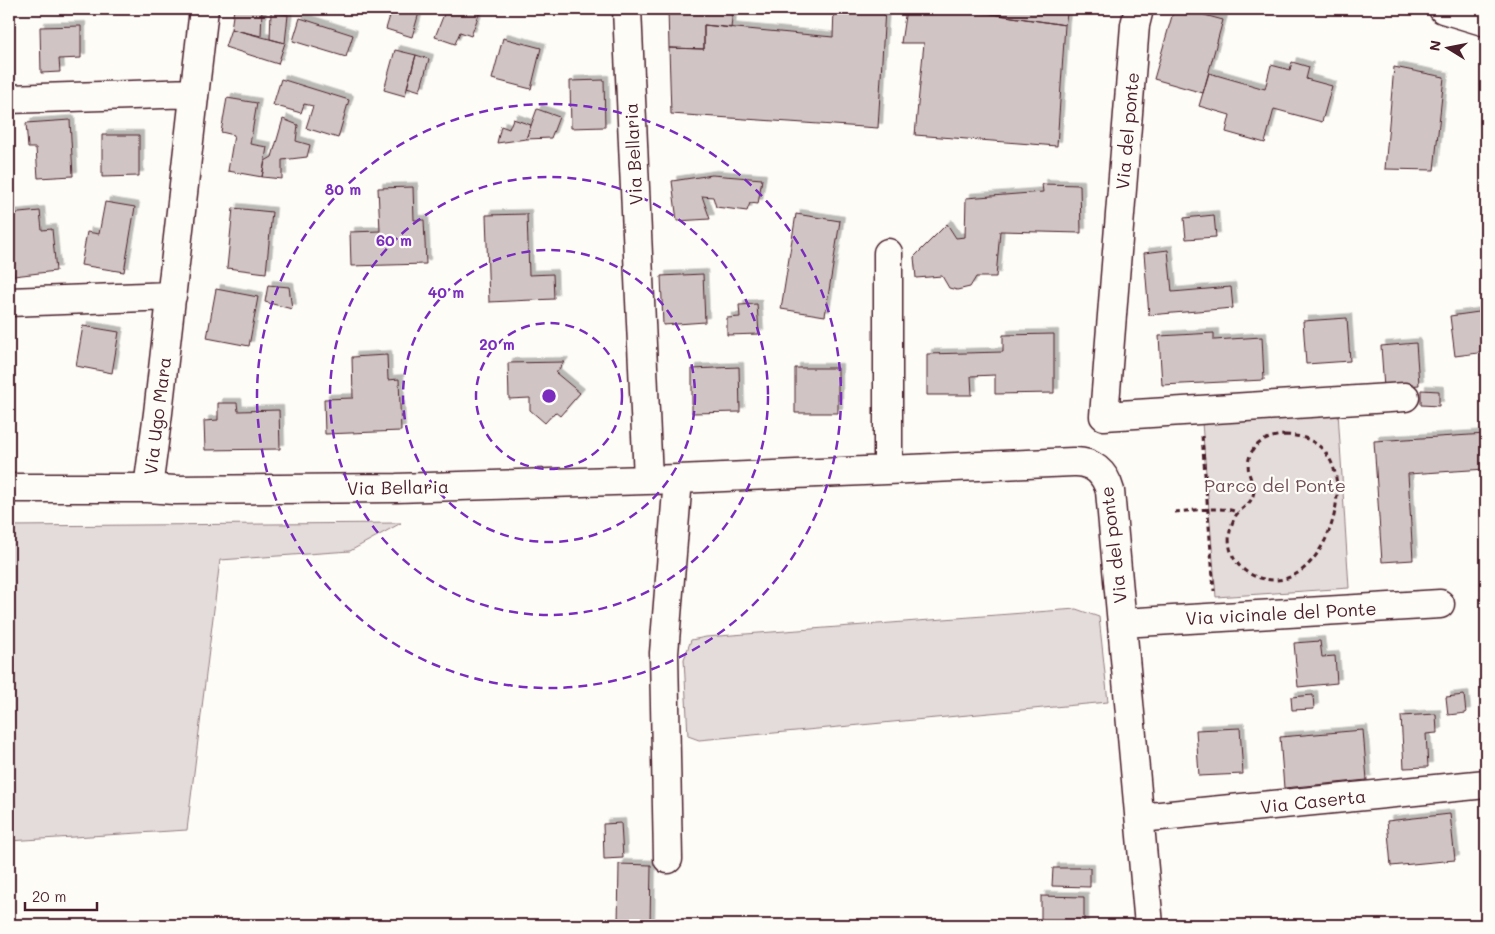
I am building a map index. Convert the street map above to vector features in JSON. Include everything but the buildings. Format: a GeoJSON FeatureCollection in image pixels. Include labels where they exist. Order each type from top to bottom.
{"type":"FeatureCollection","features":[{"type":"Feature","properties":{"kind":"street","name":"Via Ugo Mara"},"geometry":{"type":"LineString","coordinates":[[9,488],[148,488],[172,296],[204,9]]}},
{"type":"Feature","properties":{"kind":"street","name":"Via Bellaria"},"geometry":{"type":"LineString","coordinates":[[625,9],[648,480]]}},
{"type":"Feature","properties":{"kind":"street"},"geometry":{"type":"LineString","coordinates":[[1443,9],[1486,22]]}},
{"type":"Feature","properties":{"kind":"street","name":"Via del ponte"},"geometry":{"type":"LineString","coordinates":[[1136,14],[1104,416],[1405,397]]}},
{"type":"Feature","properties":{"kind":"street"},"geometry":{"type":"LineString","coordinates":[[9,99],[194,93]]}},
{"type":"Feature","properties":{"kind":"street"},"geometry":{"type":"LineString","coordinates":[[888,253],[888,469]]}},
{"type":"Feature","properties":{"kind":"street"},"geometry":{"type":"LineString","coordinates":[[9,302],[172,296]]}},
{"type":"Feature","properties":{"kind":"street","name":"Via del ponte"},"geometry":{"type":"LineString","coordinates":[[678,479],[1078,462],[1096,467],[1105,477],[1110,490],[1149,925]]}},
{"type":"Feature","properties":{"kind":"street"},"geometry":{"type":"LineString","coordinates":[[668,859],[664,653],[678,479]]}},
{"type":"Feature","properties":{"kind":"street","name":"Via Bellaria"},"geometry":{"type":"LineString","coordinates":[[148,488],[174,490],[396,488],[678,479]]}},
{"type":"Feature","properties":{"kind":"street","name":"Via vicinale del Ponte"},"geometry":{"type":"LineString","coordinates":[[1122,623],[1440,604]]}},
{"type":"Feature","properties":{"kind":"street","name":"Via Caserta"},"geometry":{"type":"LineString","coordinates":[[1140,818],[1484,784]]}},
{"type":"Feature","properties":{"kind":"path"},"geometry":{"type":"LineString","coordinates":[[1202,433],[1214,600]]}},
{"type":"Feature","properties":{"kind":"path"},"geometry":{"type":"LineString","coordinates":[[1278,436],[1301,437],[1320,447],[1334,466],[1338,484],[1329,530],[1315,556],[1306,567],[1292,577],[1277,580],[1260,578],[1238,564],[1230,551],[1229,539],[1238,513],[1253,497],[1254,489],[1248,460],[1254,447],[1264,439],[1278,436]]}},
{"type":"Feature","properties":{"kind":"path"},"geometry":{"type":"LineString","coordinates":[[1175,512],[1230,510],[1238,513]]}},
{"type":"Feature","properties":{"kind":"green space","name":"Parco del Ponte"},"geometry":{"type":"Polygon","coordinates":[[[1338,412],[1349,588],[1216,597],[1202,423],[1338,412]]]}},
{"type":"Feature","properties":{"kind":"green space"},"geometry":{"type":"Polygon","coordinates":[[[401,523],[350,551],[220,560],[187,830],[9,841],[9,526],[401,523]]]}},
{"type":"Feature","properties":{"kind":"green space"},"geometry":{"type":"Polygon","coordinates":[[[1076,609],[1099,617],[1108,702],[699,740],[688,736],[684,659],[691,640],[706,637],[1076,609]]]}}]}
